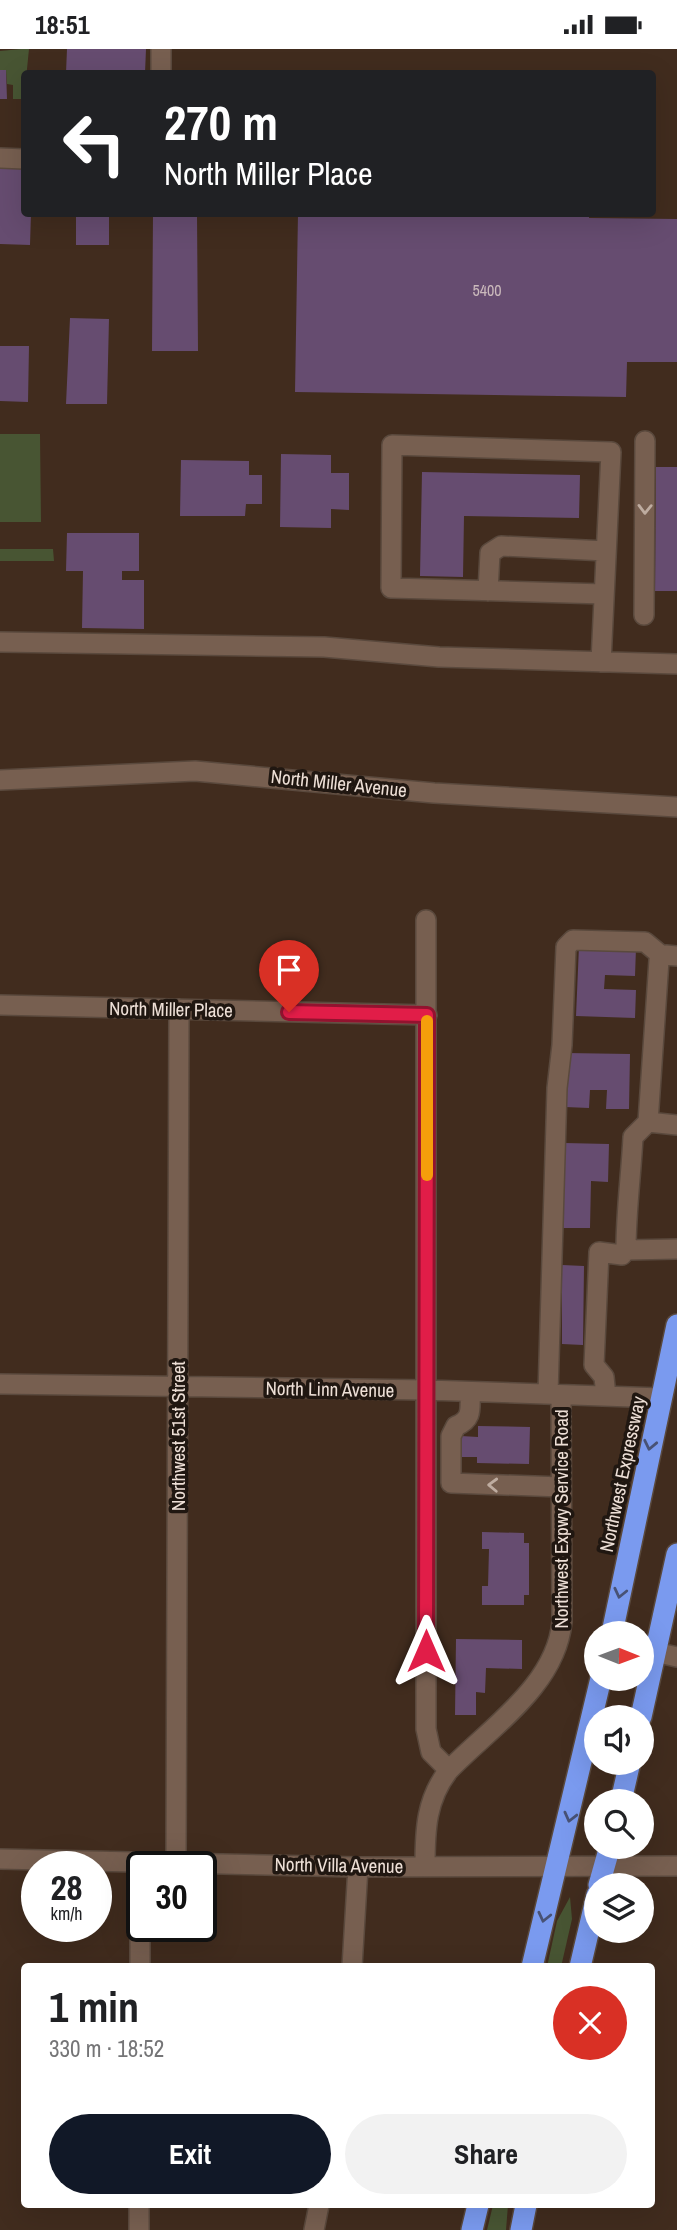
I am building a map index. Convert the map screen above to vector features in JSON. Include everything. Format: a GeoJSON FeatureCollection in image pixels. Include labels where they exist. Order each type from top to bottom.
{"type":"FeatureCollection","features":[{"type":"Feature","properties":{"kind":"highway","name":"Northwest Expressway"},"geometry":{"type":"LineString","coordinates":[[614,1621],[677,1330]]}},
{"type":"Feature","properties":{"kind":"highway"},"geometry":{"type":"LineString","coordinates":[[643,1705],[677,1554]]}},
{"type":"Feature","properties":{"kind":"highway"},"geometry":{"type":"LineString","coordinates":[[533,1963],[598,1691]]}},
{"type":"Feature","properties":{"kind":"highway"},"geometry":{"type":"LineString","coordinates":[[581,1963],[586,1943]]}},
{"type":"Feature","properties":{"kind":"highway"},"geometry":{"type":"LineString","coordinates":[[472,2230],[477,2208]]}},
{"type":"Feature","properties":{"kind":"highway"},"geometry":{"type":"LineString","coordinates":[[522,2230],[526,2208]]}},
{"type":"Feature","properties":{"kind":"street"},"geometry":{"type":"LineString","coordinates":[[161,49],[161,70]]}},
{"type":"Feature","properties":{"kind":"street"},"geometry":{"type":"LineString","coordinates":[[0,158],[21,159]]}},
{"type":"Feature","properties":{"kind":"street"},"geometry":{"type":"LineString","coordinates":[[644,615],[645,440]]}},
{"type":"Feature","properties":{"kind":"street"},"geometry":{"type":"LineString","coordinates":[[601,662],[611,452],[392,445],[391,588],[604,594]]}},
{"type":"Feature","properties":{"kind":"street"},"geometry":{"type":"LineString","coordinates":[[488,591],[490,553],[501,545],[606,551]]}},
{"type":"Feature","properties":{"kind":"street"},"geometry":{"type":"LineString","coordinates":[[0,642],[324,647],[439,657],[677,664]]}},
{"type":"Feature","properties":{"kind":"street","name":"North Miller Avenue"},"geometry":{"type":"LineString","coordinates":[[0,780],[195,771],[434,793],[677,807]]}},
{"type":"Feature","properties":{"kind":"street"},"geometry":{"type":"LineString","coordinates":[[426,920],[426,1729],[431,1752],[449,1770]]}},
{"type":"Feature","properties":{"kind":"street","name":"Northwest Expwy Service Road"},"geometry":{"type":"LineString","coordinates":[[425,1866],[430,1804],[449,1770],[541,1678],[556,1649],[562,1622],[561,1487],[554,1394],[557,1088],[562,1045],[566,947],[573,940],[645,942],[669,956]]}},
{"type":"Feature","properties":{"kind":"street"},"geometry":{"type":"LineString","coordinates":[[606,1396],[604,1377],[594,1365],[599,1252],[622,1255],[626,1250],[626,1203],[631,1190],[632,1137],[648,1122],[659,960],[669,956]]}},
{"type":"Feature","properties":{"kind":"street","name":"North Miller Place"},"geometry":{"type":"LineString","coordinates":[[0,1005],[427,1015]]}},
{"type":"Feature","properties":{"kind":"street","name":"Northwest 51st Street"},"geometry":{"type":"LineString","coordinates":[[176,1851],[179,1009]]}},
{"type":"Feature","properties":{"kind":"street"},"geometry":{"type":"LineString","coordinates":[[648,1122],[677,1125]]}},
{"type":"Feature","properties":{"kind":"street"},"geometry":{"type":"LineString","coordinates":[[626,1250],[677,1249]]}},
{"type":"Feature","properties":{"kind":"street","name":"North Linn Avenue"},"geometry":{"type":"LineString","coordinates":[[0,1384],[427,1390],[661,1398]]}},
{"type":"Feature","properties":{"kind":"street"},"geometry":{"type":"LineString","coordinates":[[470,1392],[470,1416],[466,1422],[456,1426],[451,1436],[451,1483],[561,1487]]}},
{"type":"Feature","properties":{"kind":"street"},"geometry":{"type":"LineString","coordinates":[[655,1652],[677,1657]]}},
{"type":"Feature","properties":{"kind":"street","name":"North Villa Avenue"},"geometry":{"type":"LineString","coordinates":[[0,1859],[126,1862]]}},
{"type":"Feature","properties":{"kind":"street","name":"North Villa Avenue"},"geometry":{"type":"LineString","coordinates":[[217,1864],[358,1867],[677,1866]]}},
{"type":"Feature","properties":{"kind":"street"},"geometry":{"type":"LineString","coordinates":[[352,1963],[358,1867]]}},
{"type":"Feature","properties":{"kind":"street"},"geometry":{"type":"LineString","coordinates":[[140,1942],[140,1963]]}},
{"type":"Feature","properties":{"kind":"street"},"geometry":{"type":"LineString","coordinates":[[139,2208],[139,2230]]}},
{"type":"Feature","properties":{"kind":"street"},"geometry":{"type":"LineString","coordinates":[[314,2230],[318,2208]]}},
{"type":"Feature","properties":{"kind":"green space"},"geometry":{"type":"Polygon","coordinates":[[[29,49],[27,70],[21,70],[21,99],[13,99],[13,85],[7,84],[6,70],[0,70],[0,51],[29,49]]]}},
{"type":"Feature","properties":{"kind":"green space"},"geometry":{"type":"Polygon","coordinates":[[[0,434],[40,434],[41,522],[0,522],[0,434]]]}},
{"type":"Feature","properties":{"kind":"green space"},"geometry":{"type":"Polygon","coordinates":[[[0,549],[53,549],[54,561],[0,561],[0,549]]]}},
{"type":"Feature","properties":{"kind":"green space"},"geometry":{"type":"Polygon","coordinates":[[[570,1897],[572,1919],[562,1963],[548,1963],[557,1921],[570,1897]]]}},
{"type":"Feature","properties":{"kind":"green space"},"geometry":{"type":"Polygon","coordinates":[[[492,2208],[508,2208],[506,2230],[487,2230],[492,2208]]]}},
{"type":"Feature","properties":{"kind":"building"},"geometry":{"type":"Polygon","coordinates":[[[67,49],[146,49],[145,70],[66,70],[67,49]]]}},
{"type":"Feature","properties":{"kind":"building"},"geometry":{"type":"Polygon","coordinates":[[[0,70],[6,70],[7,99],[0,99],[0,70]]]}},
{"type":"Feature","properties":{"kind":"building"},"geometry":{"type":"Polygon","coordinates":[[[0,169],[21,169],[21,217],[31,217],[30,245],[0,244],[0,169]]]}},
{"type":"Feature","properties":{"kind":"building"},"geometry":{"type":"Polygon","coordinates":[[[76,217],[109,217],[109,245],[76,245],[76,217]]]}},
{"type":"Feature","properties":{"kind":"building"},"geometry":{"type":"Polygon","coordinates":[[[153,217],[197,217],[198,351],[152,351],[153,217]]]}},
{"type":"Feature","properties":{"kind":"building"},"geometry":{"type":"Polygon","coordinates":[[[298,217],[677,219],[677,362],[627,362],[626,397],[295,392],[298,217]]]}},
{"type":"Feature","properties":{"kind":"building"},"geometry":{"type":"Polygon","coordinates":[[[70,318],[109,319],[107,404],[66,404],[70,318]]]}},
{"type":"Feature","properties":{"kind":"building"},"geometry":{"type":"Polygon","coordinates":[[[0,346],[29,346],[28,402],[0,401],[0,346]]]}},
{"type":"Feature","properties":{"kind":"building"},"geometry":{"type":"Polygon","coordinates":[[[281,454],[331,455],[331,473],[349,473],[349,510],[331,509],[331,528],[280,527],[281,454]]]}},
{"type":"Feature","properties":{"kind":"building"},"geometry":{"type":"Polygon","coordinates":[[[181,460],[249,461],[249,475],[262,475],[262,504],[246,504],[245,516],[180,516],[181,460]]]}},
{"type":"Feature","properties":{"kind":"building"},"geometry":{"type":"Polygon","coordinates":[[[656,467],[677,467],[677,591],[655,591],[656,467]]]}},
{"type":"Feature","properties":{"kind":"building"},"geometry":{"type":"Polygon","coordinates":[[[422,472],[580,475],[579,518],[464,516],[463,577],[420,576],[422,472]]]}},
{"type":"Feature","properties":{"kind":"building"},"geometry":{"type":"Polygon","coordinates":[[[67,533],[139,533],[139,571],[122,571],[122,580],[144,580],[144,629],[82,628],[83,571],[66,571],[67,533]]]}},
{"type":"Feature","properties":{"kind":"building"},"geometry":{"type":"Polygon","coordinates":[[[579,946],[636,948],[635,976],[605,975],[604,989],[636,990],[635,1018],[576,1016],[579,946]]]}},
{"type":"Feature","properties":{"kind":"building"},"geometry":{"type":"Polygon","coordinates":[[[567,1053],[630,1054],[629,1109],[606,1109],[607,1090],[590,1090],[589,1108],[565,1107],[567,1053]]]}},
{"type":"Feature","properties":{"kind":"building"},"geometry":{"type":"Polygon","coordinates":[[[565,1143],[609,1144],[608,1182],[591,1181],[590,1228],[563,1228],[565,1143]]]}},
{"type":"Feature","properties":{"kind":"building"},"geometry":{"type":"Polygon","coordinates":[[[562,1265],[584,1266],[583,1345],[562,1344],[562,1265]]]}},
{"type":"Feature","properties":{"kind":"building"},"geometry":{"type":"Polygon","coordinates":[[[478,1426],[530,1427],[529,1464],[477,1463],[477,1457],[460,1457],[461,1436],[478,1437],[478,1426]]]}},
{"type":"Feature","properties":{"kind":"building"},"geometry":{"type":"Polygon","coordinates":[[[482,1532],[524,1533],[524,1543],[529,1543],[529,1595],[524,1595],[524,1605],[482,1605],[482,1586],[488,1586],[489,1549],[482,1549],[482,1532]]]}},
{"type":"Feature","properties":{"kind":"building"},"geometry":{"type":"Polygon","coordinates":[[[456,1639],[522,1640],[522,1669],[486,1668],[485,1693],[476,1692],[476,1715],[455,1715],[456,1639]]]}},
{"type":"Feature","properties":{"kind":"slow traffic"},"geometry":{"type":"LineString","coordinates":[[427,1021],[427,1175]]}},
{"type":"Feature","properties":{"kind":"route"},"geometry":{"type":"LineString","coordinates":[[289,1012],[427,1015],[426,1651]]}}]}
